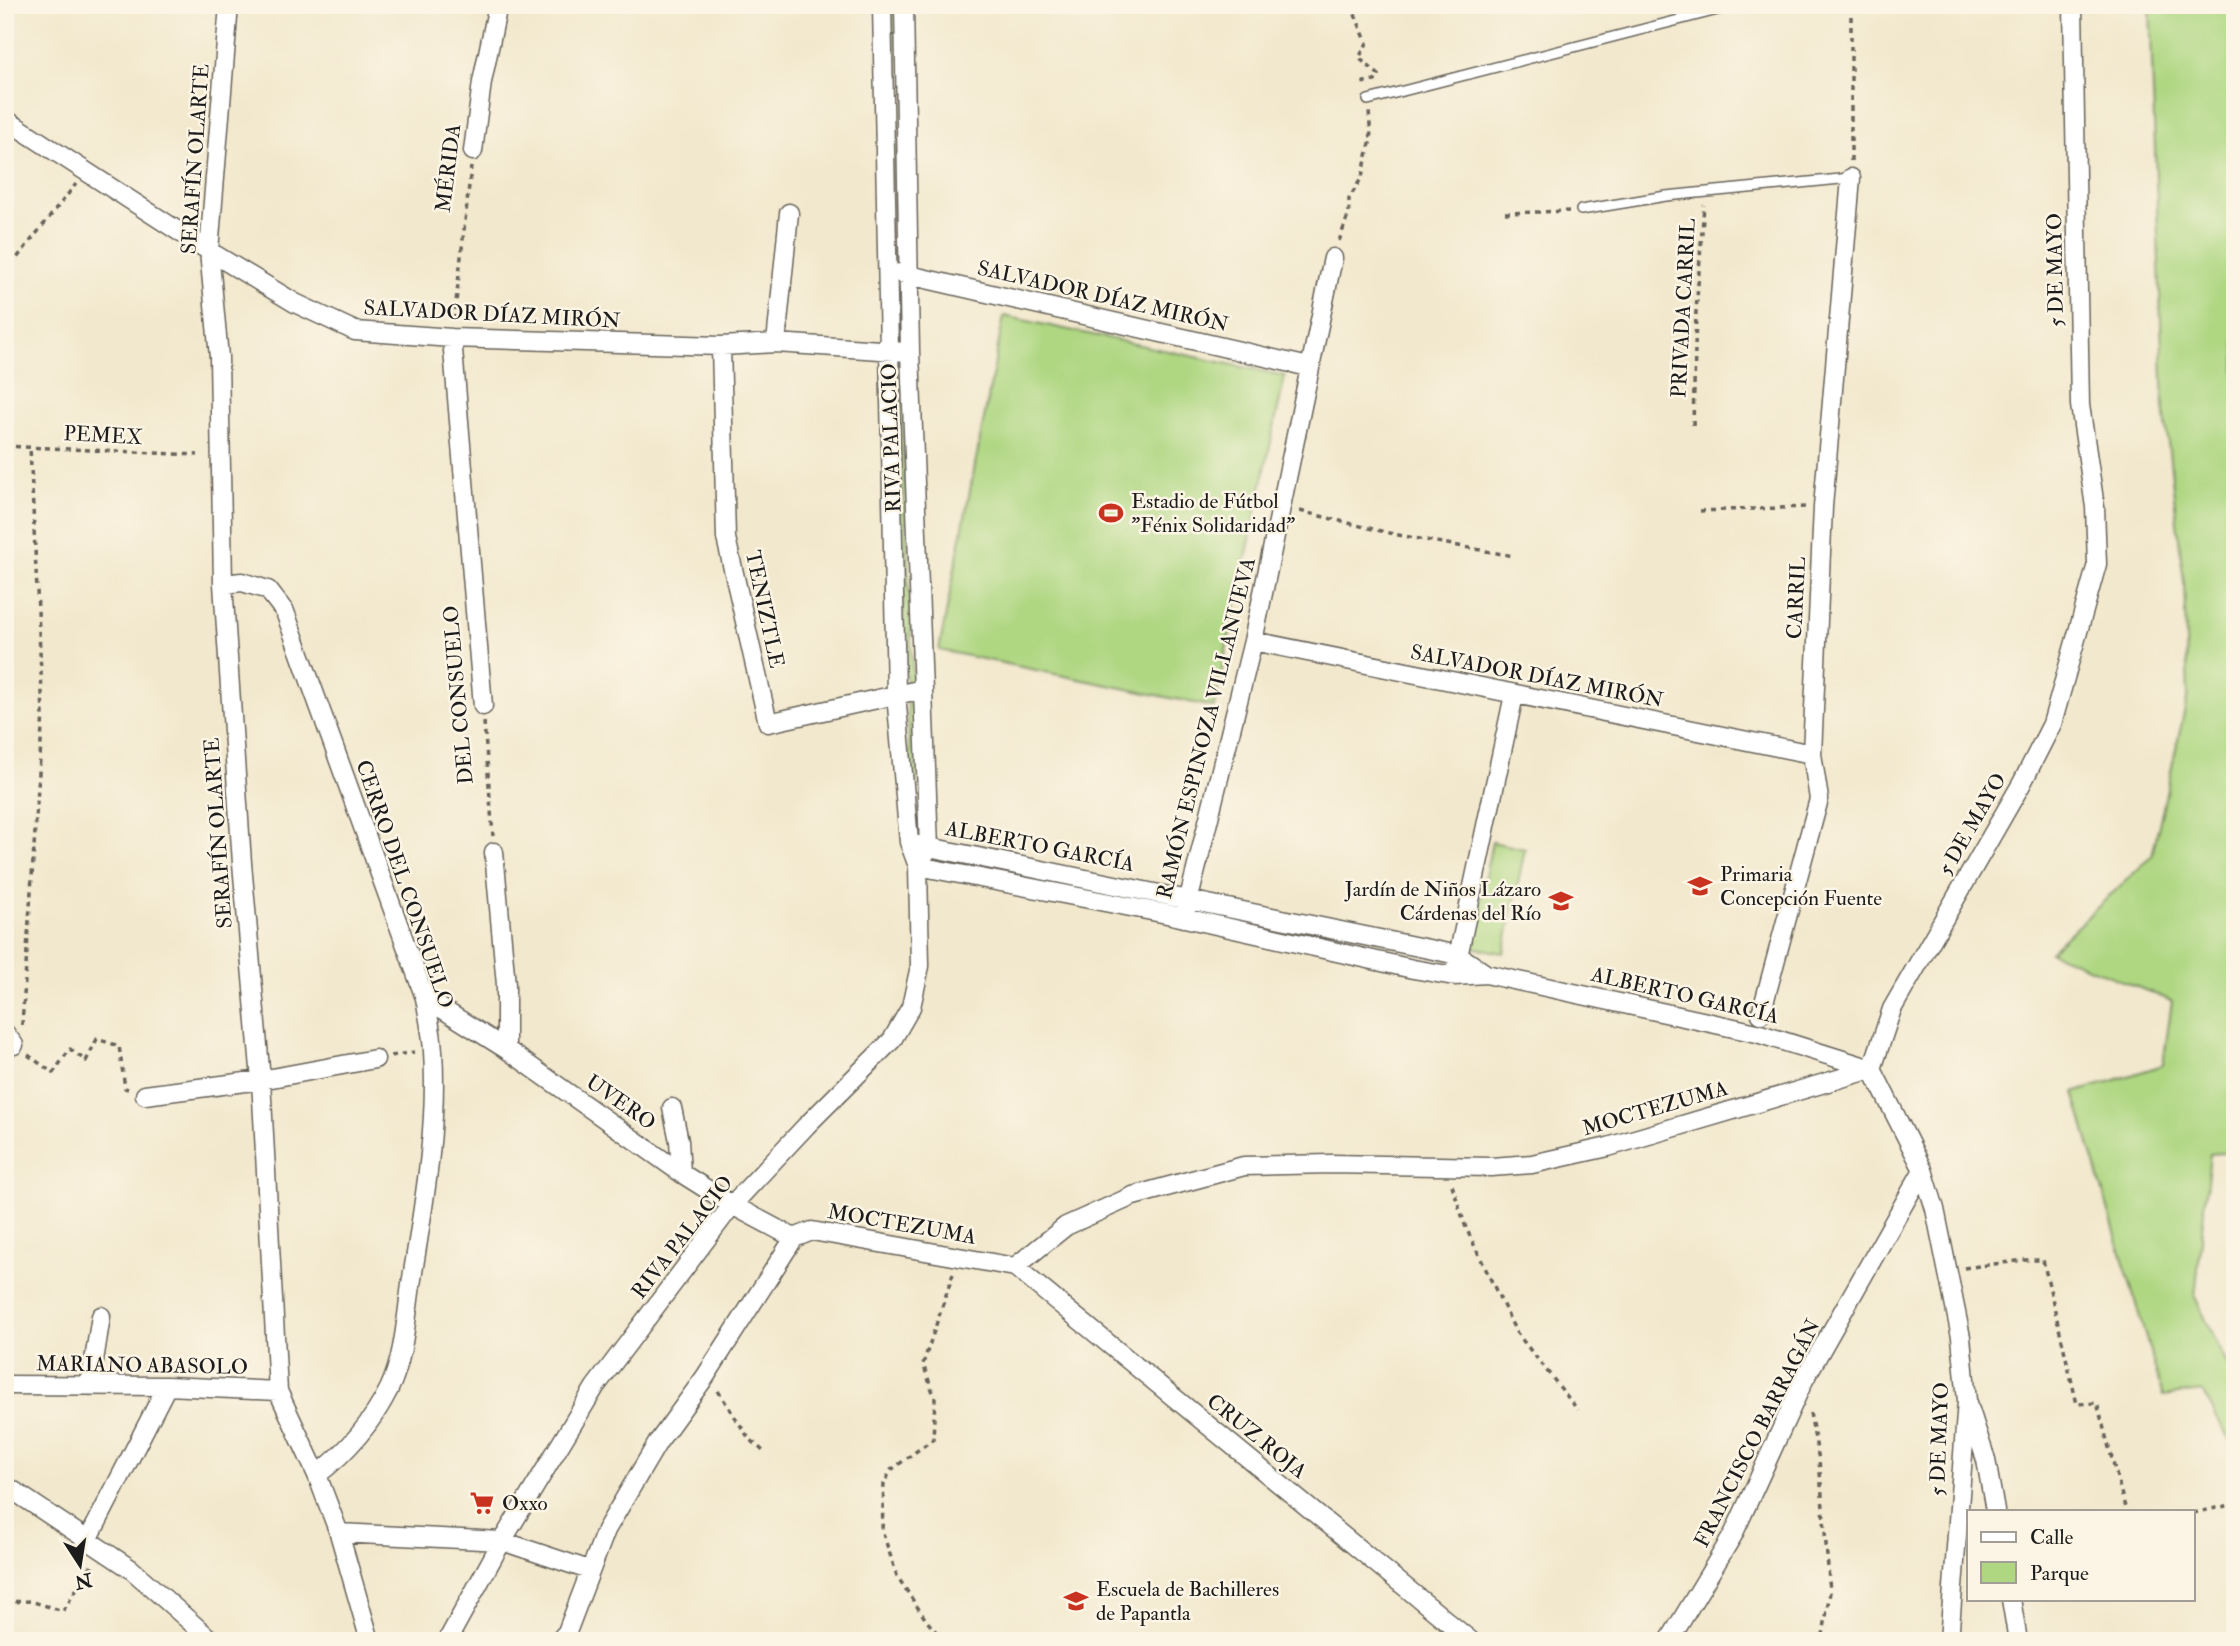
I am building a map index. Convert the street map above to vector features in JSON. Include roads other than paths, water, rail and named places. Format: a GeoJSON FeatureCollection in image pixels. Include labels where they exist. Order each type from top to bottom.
{"type":"FeatureCollection","features":[{"type":"Feature","properties":{"kind":"street","name":"SERAFÍN OLARTE"},"geometry":{"type":"LineString","coordinates":[[229,5],[209,251],[219,357],[223,584],[242,863],[261,1080],[278,1391],[317,1475],[339,1533],[370,1641]]}},
{"type":"Feature","properties":{"kind":"street","name":"MÉRIDA"},"geometry":{"type":"LineString","coordinates":[[473,152],[482,82],[498,5]]}},
{"type":"Feature","properties":{"kind":"street","name":"RIVA PALACIO"},"geometry":{"type":"LineString","coordinates":[[447,1641],[502,1541],[595,1387],[732,1205],[892,1040],[911,1007],[920,966],[918,866],[909,842],[895,694],[882,5]]}},
{"type":"Feature","properties":{"kind":"street","name":"RIVA PALACIO"},"geometry":{"type":"LineString","coordinates":[[904,5],[910,352],[929,847]]}},
{"type":"Feature","properties":{"kind":"street","name":"5 DE MAYO"},"geometry":{"type":"LineString","coordinates":[[1949,1641],[1967,1401],[1961,1338],[1935,1209],[1923,1170],[1872,1069],[1892,1009],[2022,783],[2052,724],[2096,564],[2095,508],[2080,405],[2073,5]]}},
{"type":"Feature","properties":{"kind":"street","name":"SALVADOR DÍAZ MIRÓN"},"geometry":{"type":"LineString","coordinates":[[5,119],[209,251],[295,303],[355,331],[452,338],[721,346],[776,343],[910,352]]}},
{"type":"Feature","properties":{"kind":"street","name":"CARRIL"},"geometry":{"type":"LineString","coordinates":[[1761,1014],[1819,799],[1812,754],[1823,507],[1851,178]]}},
{"type":"Feature","properties":{"kind":"street"},"geometry":{"type":"LineString","coordinates":[[776,343],[789,213]]}},
{"type":"Feature","properties":{"kind":"street","name":"RAMÓN ESPINOZA VILLANUEVA"},"geometry":{"type":"LineString","coordinates":[[1184,918],[1252,641],[1333,258]]}},
{"type":"Feature","properties":{"kind":"street","name":"SALVADOR DÍAZ MIRÓN"},"geometry":{"type":"LineString","coordinates":[[887,270],[1309,367]]}},
{"type":"Feature","properties":{"kind":"street","name":"DEL CONSUELO"},"geometry":{"type":"LineString","coordinates":[[452,338],[483,706]]}},
{"type":"Feature","properties":{"kind":"street","name":"TENIZTLE"},"geometry":{"type":"LineString","coordinates":[[721,346],[726,538],[768,723],[923,689]]}},
{"type":"Feature","properties":{"kind":"street","name":"CERRO DEL CONSUELO"},"geometry":{"type":"LineString","coordinates":[[223,584],[242,582],[268,590],[285,612],[425,998],[433,1049],[434,1108],[426,1188],[401,1353],[390,1388],[370,1422],[338,1459],[317,1475]]}},
{"type":"Feature","properties":{"kind":"street","name":"SALVADOR DÍAZ MIRÓN"},"geometry":{"type":"LineString","coordinates":[[1252,641],[1812,754]]}},
{"type":"Feature","properties":{"kind":"street"},"geometry":{"type":"LineString","coordinates":[[1454,976],[1514,695]]}},
{"type":"Feature","properties":{"kind":"street","name":"ALBERTO GARCÍA"},"geometry":{"type":"LineString","coordinates":[[909,842],[1458,955],[1486,974]]}},
{"type":"Feature","properties":{"kind":"street"},"geometry":{"type":"LineString","coordinates":[[918,866],[929,847]]}},
{"type":"Feature","properties":{"kind":"street"},"geometry":{"type":"LineString","coordinates":[[494,852],[506,985],[506,1049]]}},
{"type":"Feature","properties":{"kind":"street","name":"ALBERTO GARCÍA"},"geometry":{"type":"LineString","coordinates":[[918,866],[1184,918],[1413,969],[1454,976],[1486,974],[1757,1032],[1872,1069]]}},
{"type":"Feature","properties":{"kind":"street","name":"UVERO"},"geometry":{"type":"LineString","coordinates":[[425,998],[506,1049],[681,1173],[732,1205],[794,1238]]}},
{"type":"Feature","properties":{"kind":"street"},"geometry":{"type":"LineString","coordinates":[[145,1095],[261,1080],[375,1059]]}},
{"type":"Feature","properties":{"kind":"street","name":"MOCTEZUMA"},"geometry":{"type":"LineString","coordinates":[[794,1238],[812,1231],[1015,1267],[1066,1226],[1133,1196],[1244,1166],[1331,1164],[1491,1167],[1545,1161],[1608,1147],[1872,1069]]}},
{"type":"Feature","properties":{"kind":"street"},"geometry":{"type":"LineString","coordinates":[[672,1108],[679,1141],[681,1173]]}},
{"type":"Feature","properties":{"kind":"street","name":"FRANCISCO BARRAGÁN"},"geometry":{"type":"LineString","coordinates":[[1669,1641],[1733,1535],[1804,1380],[1923,1170]]}},
{"type":"Feature","properties":{"kind":"street"},"geometry":{"type":"LineString","coordinates":[[567,1638],[589,1570],[606,1530],[658,1442],[705,1377],[794,1238]]}},
{"type":"Feature","properties":{"kind":"street","name":"CRUZ ROJA"},"geometry":{"type":"LineString","coordinates":[[1015,1267],[1471,1641]]}},
{"type":"Feature","properties":{"kind":"street"},"geometry":{"type":"LineString","coordinates":[[90,1386],[101,1316]]}},
{"type":"Feature","properties":{"kind":"street","name":"MARIANO ABASOLO"},"geometry":{"type":"LineString","coordinates":[[5,1385],[167,1386],[278,1391]]}},
{"type":"Feature","properties":{"kind":"street"},"geometry":{"type":"LineString","coordinates":[[88,1540],[167,1386]]}},
{"type":"Feature","properties":{"kind":"street"},"geometry":{"type":"LineString","coordinates":[[1967,1401],[1986,1460],[1995,1510]]}},
{"type":"Feature","properties":{"kind":"street"},"geometry":{"type":"LineString","coordinates":[[5,1486],[131,1569],[212,1641]]}},
{"type":"Feature","properties":{"kind":"street"},"geometry":{"type":"LineString","coordinates":[[339,1533],[502,1541],[589,1570]]}},
{"type":"Feature","properties":{"kind":"street"},"geometry":{"type":"LineString","coordinates":[[2011,1600],[2018,1641]]}},
{"type":"Feature","properties":{"kind":"lane"},"geometry":{"type":"LineString","coordinates":[[1368,100],[1737,5]]}},
{"type":"Feature","properties":{"kind":"lane"},"geometry":{"type":"LineString","coordinates":[[1581,210],[1705,192],[1851,178]]}},
{"type":"Feature","properties":{"kind":"place","name":"Estadio de Fútbol \"Fénix Solidaridad\""},"geometry":{"type":"Point","coordinates":[1111,513]}},
{"type":"Feature","properties":{"kind":"place","name":"Primaria Concepción Fuente"},"geometry":{"type":"Point","coordinates":[1700,886]}},
{"type":"Feature","properties":{"kind":"place","name":"Jardín de Niños Lázaro Cárdenas del Río"},"geometry":{"type":"Point","coordinates":[1561,901]}},
{"type":"Feature","properties":{"kind":"place","name":"Oxxo"},"geometry":{"type":"Point","coordinates":[482,1503]}},
{"type":"Feature","properties":{"kind":"place","name":"Escuela de Bachilleres de Papantla"},"geometry":{"type":"Point","coordinates":[1076,1601]}}]}
